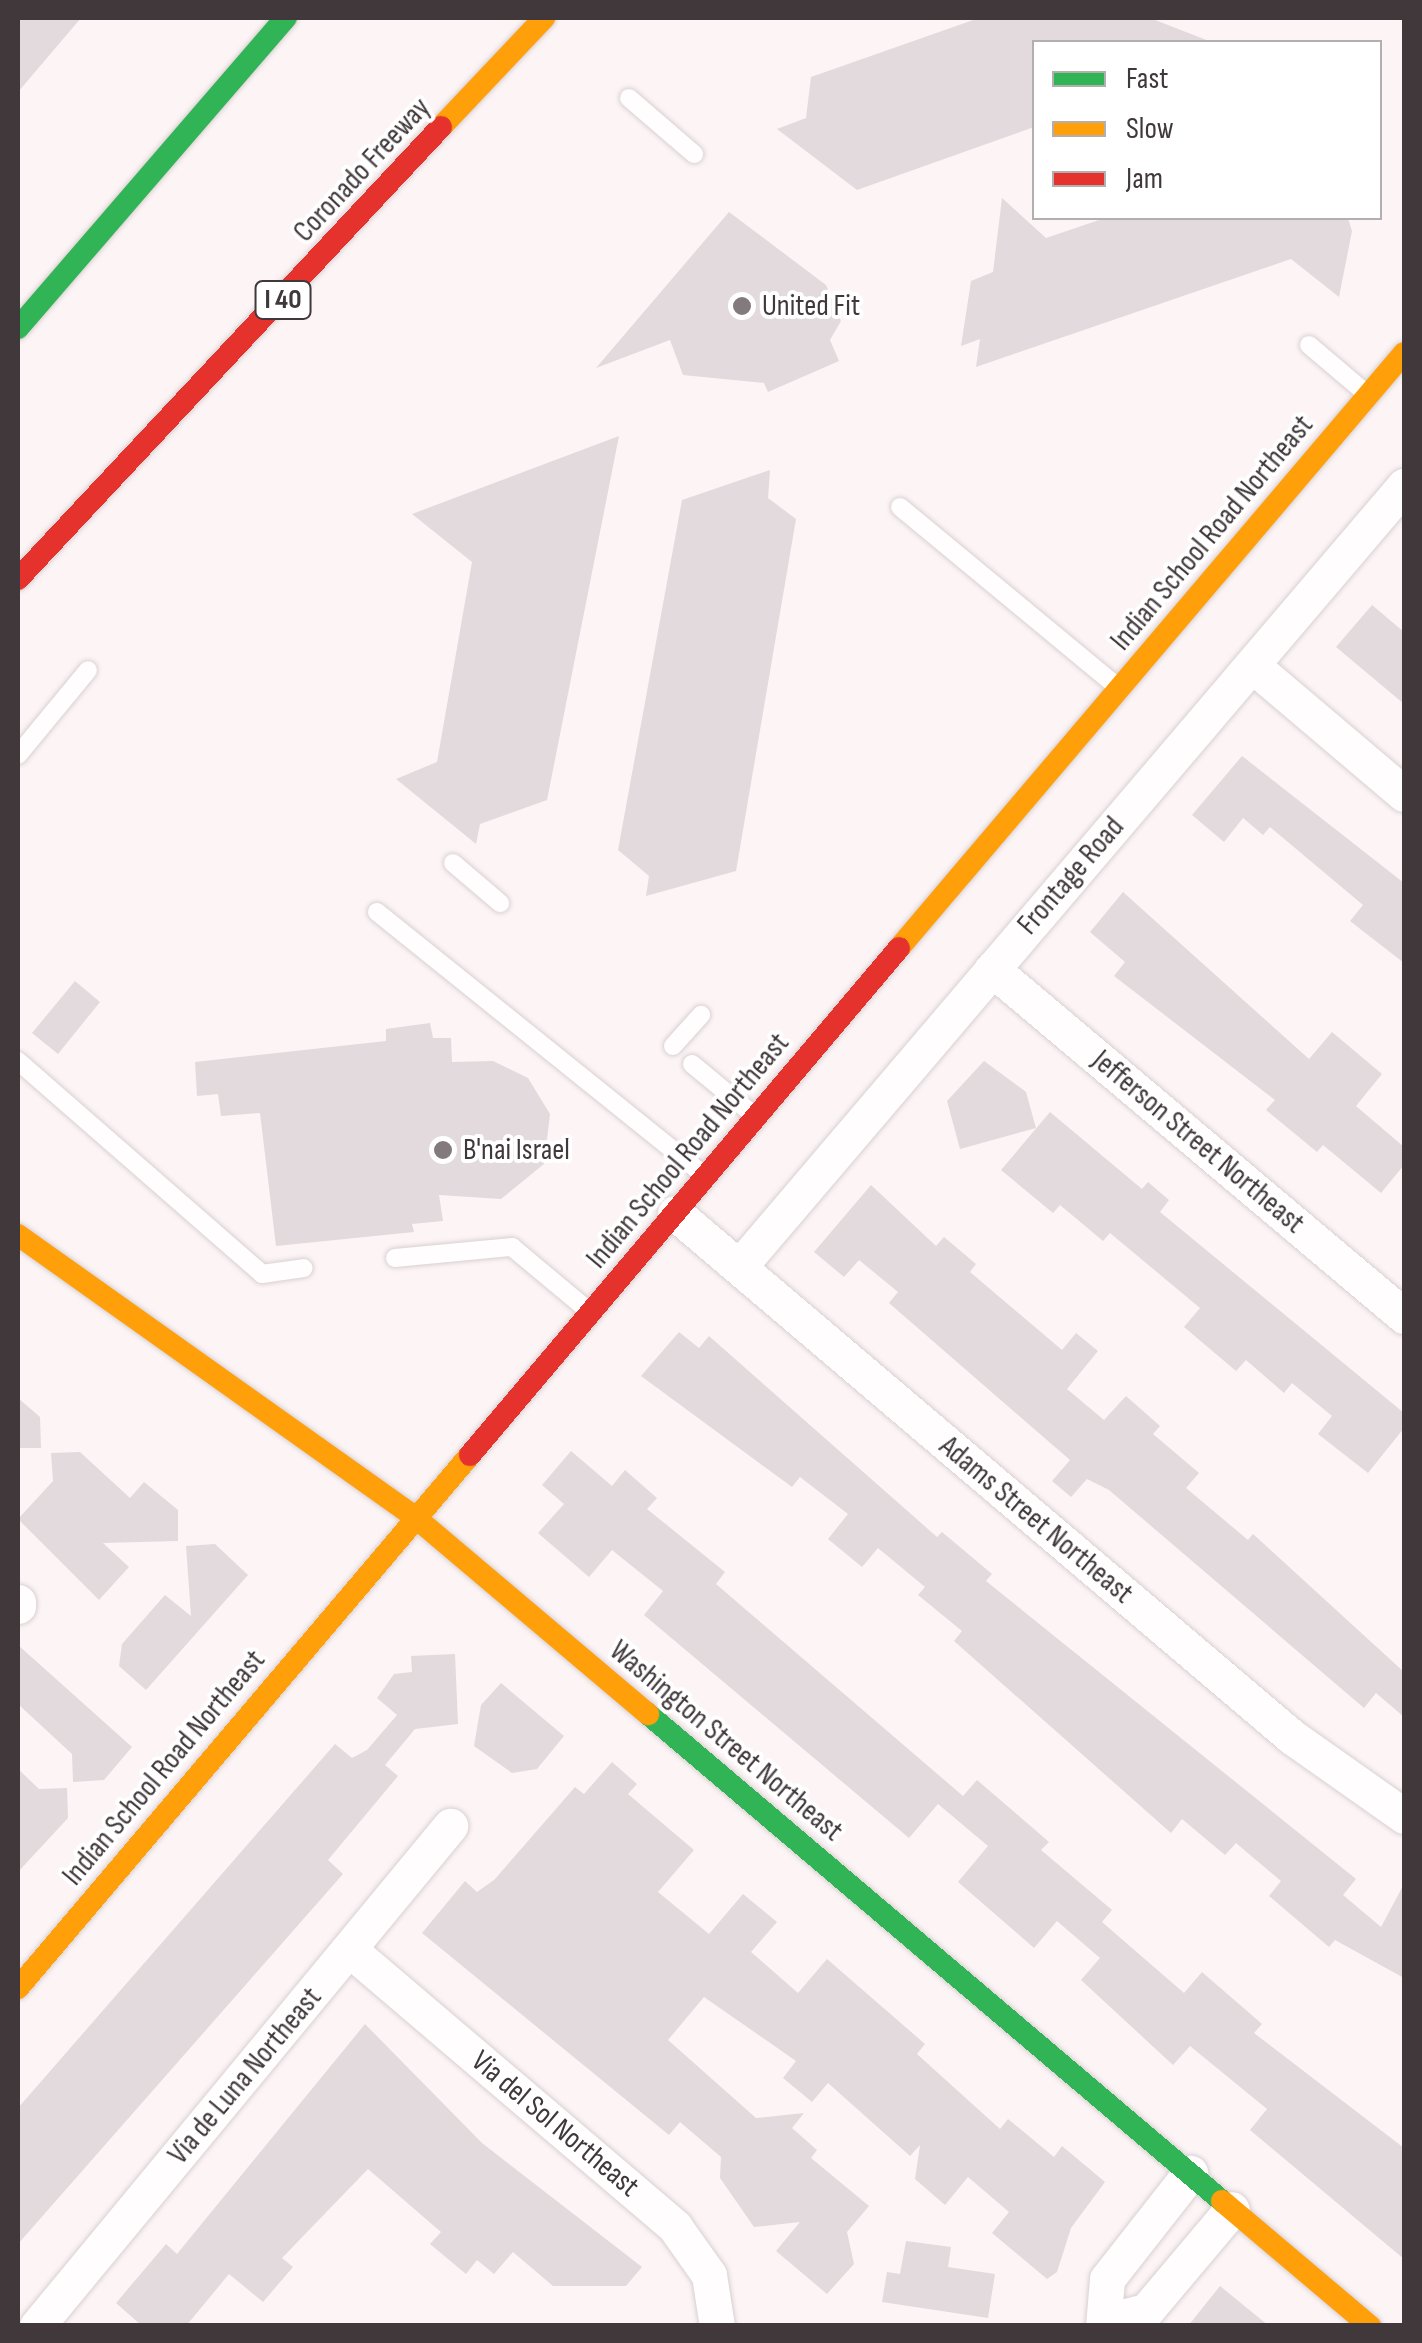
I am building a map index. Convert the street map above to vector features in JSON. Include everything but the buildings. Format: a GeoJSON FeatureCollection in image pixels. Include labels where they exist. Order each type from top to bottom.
{"type":"FeatureCollection","features":[{"type":"Feature","properties":{"kind":"main road"},"geometry":{"type":"LineString","coordinates":[[18,328],[286,18]]}},
{"type":"Feature","properties":{"kind":"main road","name":"Coronado Freeway"},"geometry":{"type":"LineString","coordinates":[[18,579],[544,18]]}},
{"type":"Feature","properties":{"kind":"main road","name":"Indian School Road Northeast"},"geometry":{"type":"LineString","coordinates":[[18,1988],[1404,352]]}},
{"type":"Feature","properties":{"kind":"main road","name":"Washington Street Northeast"},"geometry":{"type":"LineString","coordinates":[[18,1235],[416,1518],[1370,2326]]}},
{"type":"Feature","properties":{"kind":"street","name":"Frontage Road"},"geometry":{"type":"LineString","coordinates":[[739,1268],[1404,486]]}},
{"type":"Feature","properties":{"kind":"street"},"geometry":{"type":"LineString","coordinates":[[1253,666],[1404,794]]}},
{"type":"Feature","properties":{"kind":"street","name":"Jefferson Street Northeast"},"geometry":{"type":"LineString","coordinates":[[992,968],[1404,1316]]}},
{"type":"Feature","properties":{"kind":"street","name":"Adams Street Northeast"},"geometry":{"type":"LineString","coordinates":[[674,1213],[1292,1737],[1404,1816]]}},
{"type":"Feature","properties":{"kind":"street","name":"Via de Luna Northeast"},"geometry":{"type":"LineString","coordinates":[[37,2326],[450,1826]]}},
{"type":"Feature","properties":{"kind":"street","name":"Via del Sol Northeast"},"geometry":{"type":"LineString","coordinates":[[350,1950],[675,2227],[709,2275],[717,2326]]}},
{"type":"Feature","properties":{"kind":"street"},"geometry":{"type":"LineString","coordinates":[[1190,2173],[1107,2280],[1104,2323],[1146,2310],[1232,2209]]}},
{"type":"Feature","properties":{"kind":"street"},"geometry":{"type":"LineString","coordinates":[[1120,2264],[1158,2296]]}},
{"type":"Feature","properties":{"kind":"lane"},"geometry":{"type":"LineString","coordinates":[[630,98],[694,154]]}},
{"type":"Feature","properties":{"kind":"lane"},"geometry":{"type":"LineString","coordinates":[[1309,345],[1369,395]]}},
{"type":"Feature","properties":{"kind":"lane"},"geometry":{"type":"LineString","coordinates":[[900,507],[1120,688]]}},
{"type":"Feature","properties":{"kind":"lane"},"geometry":{"type":"LineString","coordinates":[[18,755],[88,670]]}},
{"type":"Feature","properties":{"kind":"lane"},"geometry":{"type":"LineString","coordinates":[[453,864],[500,902]]}},
{"type":"Feature","properties":{"kind":"lane"},"geometry":{"type":"LineString","coordinates":[[377,912],[706,1176]]}},
{"type":"Feature","properties":{"kind":"lane"},"geometry":{"type":"LineString","coordinates":[[673,1046],[702,1015]]}},
{"type":"Feature","properties":{"kind":"lane"},"geometry":{"type":"LineString","coordinates":[[18,1061],[262,1274],[304,1268]]}},
{"type":"Feature","properties":{"kind":"lane"},"geometry":{"type":"LineString","coordinates":[[692,1064],[756,1117]]}},
{"type":"Feature","properties":{"kind":"lane"},"geometry":{"type":"LineString","coordinates":[[395,1258],[512,1246],[590,1312]]}},
{"type":"Feature","properties":{"kind":"traffic: fast"},"geometry":{"type":"LineString","coordinates":[[18,328],[286,18]]}},
{"type":"Feature","properties":{"kind":"traffic: fast"},"geometry":{"type":"LineString","coordinates":[[648,1714],[1222,2201]]}},
{"type":"Feature","properties":{"kind":"traffic: slow"},"geometry":{"type":"LineString","coordinates":[[441,127],[544,18]]}},
{"type":"Feature","properties":{"kind":"traffic: slow"},"geometry":{"type":"LineString","coordinates":[[899,948],[1404,353]]}},
{"type":"Feature","properties":{"kind":"traffic: slow"},"geometry":{"type":"LineString","coordinates":[[18,1235],[416,1518],[648,1714]]}},
{"type":"Feature","properties":{"kind":"traffic: slow"},"geometry":{"type":"LineString","coordinates":[[18,1988],[470,1455]]}},
{"type":"Feature","properties":{"kind":"traffic: slow"},"geometry":{"type":"LineString","coordinates":[[1222,2201],[1370,2326]]}},
{"type":"Feature","properties":{"kind":"traffic: jam"},"geometry":{"type":"LineString","coordinates":[[18,579],[441,127]]}},
{"type":"Feature","properties":{"kind":"traffic: jam"},"geometry":{"type":"LineString","coordinates":[[470,1455],[899,948]]}},
{"type":"Feature","properties":{"kind":"place","name":"United Fit"},"geometry":{"type":"Point","coordinates":[742,306]}},
{"type":"Feature","properties":{"kind":"place","name":"B'nai Israel"},"geometry":{"type":"Point","coordinates":[443,1150]}}]}
